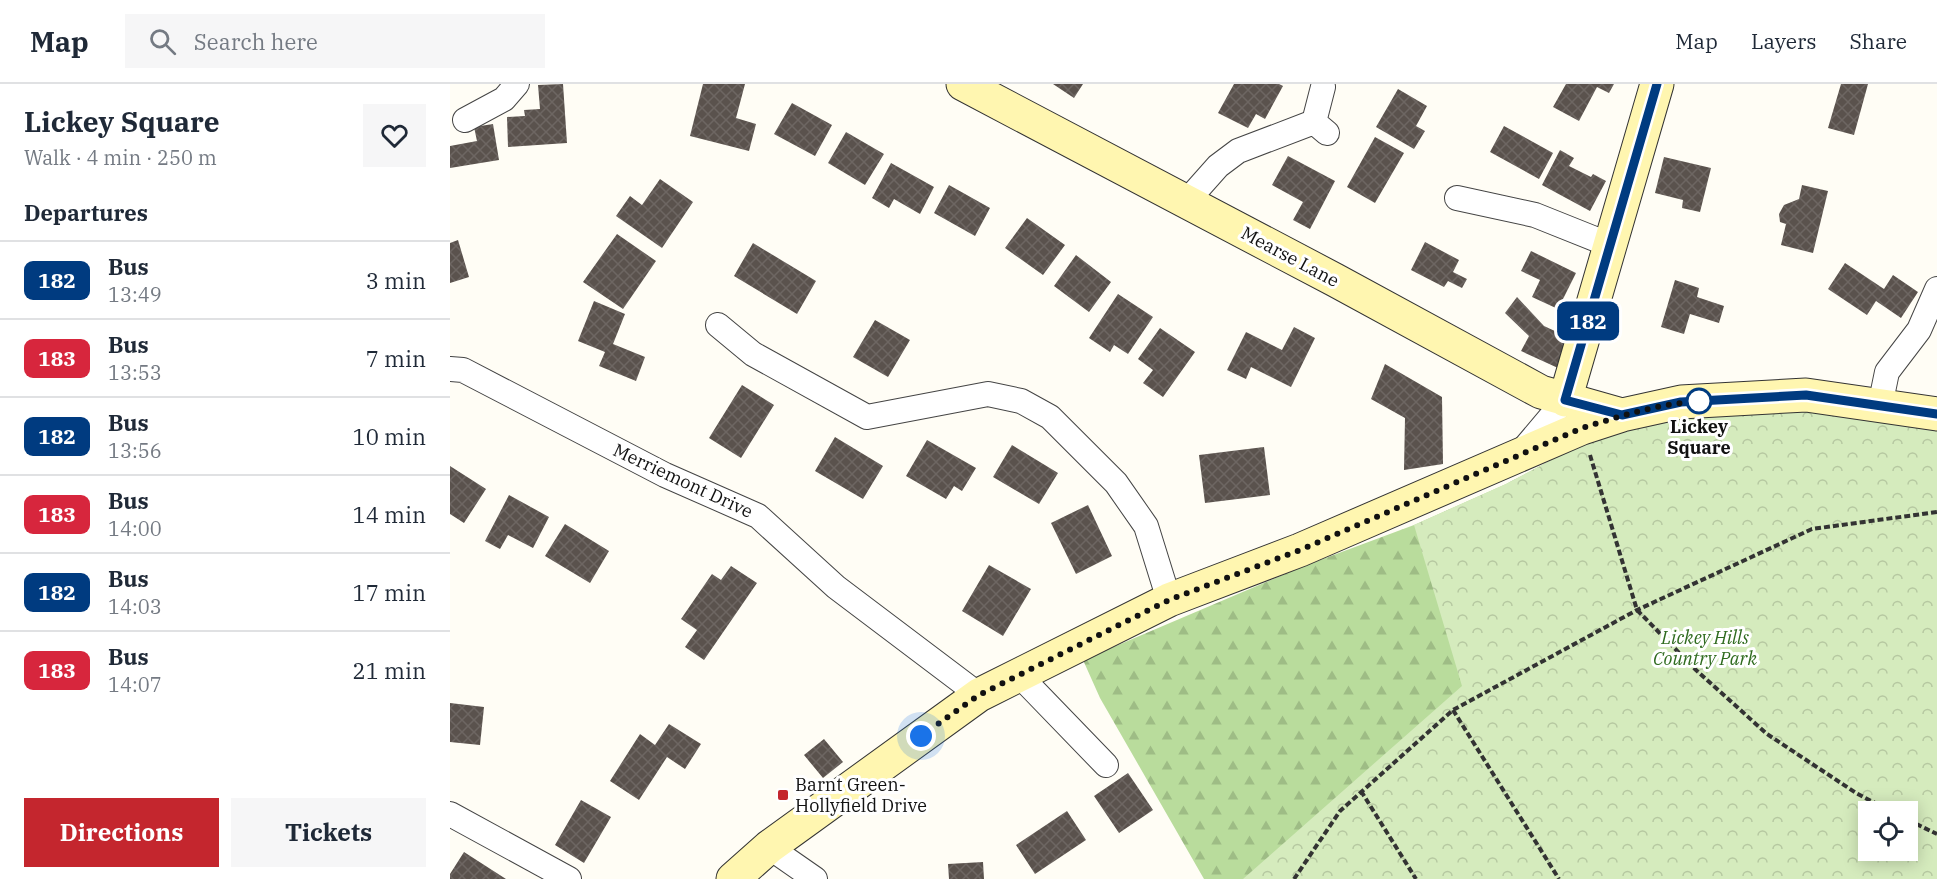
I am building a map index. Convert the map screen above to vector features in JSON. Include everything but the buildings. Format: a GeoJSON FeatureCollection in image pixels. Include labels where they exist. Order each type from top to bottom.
{"type":"FeatureCollection","features":[{"type":"Feature","properties":{"kind":"street"},"geometry":{"type":"LineString","coordinates":[[465,120],[504,99],[517,84]]}},
{"type":"Feature","properties":{"kind":"street"},"geometry":{"type":"LineString","coordinates":[[1516,459],[1565,400],[1657,84]]}},
{"type":"Feature","properties":{"kind":"street"},"geometry":{"type":"LineString","coordinates":[[1186,202],[1218,166],[1238,151],[1320,127],[1323,87]]}},
{"type":"Feature","properties":{"kind":"street","name":"Mearse Lane"},"geometry":{"type":"LineString","coordinates":[[983,89],[1186,202],[1541,392],[1622,415]]}},
{"type":"Feature","properties":{"kind":"street"},"geometry":{"type":"LineString","coordinates":[[1457,198],[1535,215],[1610,245]]}},
{"type":"Feature","properties":{"kind":"street"},"geometry":{"type":"LineString","coordinates":[[1880,406],[1887,372],[1919,330],[1937,289]]}},
{"type":"Feature","properties":{"kind":"street"},"geometry":{"type":"LineString","coordinates":[[718,325],[753,354],[867,417],[988,394],[1021,401],[1050,417],[1116,483],[1146,526],[1169,600]]}},
{"type":"Feature","properties":{"kind":"street","name":"Merriemont Drive"},"geometry":{"type":"LineString","coordinates":[[450,369],[463,370],[665,475],[758,516],[836,587],[979,695]]}},
{"type":"Feature","properties":{"kind":"street"},"geometry":{"type":"LineString","coordinates":[[733,879],[769,847],[979,695],[1169,600],[1300,550],[1516,459],[1582,428],[1622,415],[1681,402],[1806,395],[1937,414]]}},
{"type":"Feature","properties":{"kind":"street"},"geometry":{"type":"LineString","coordinates":[[1019,675],[1106,765]]}},
{"type":"Feature","properties":{"kind":"street"},"geometry":{"type":"LineString","coordinates":[[450,814],[569,879]]}},
{"type":"Feature","properties":{"kind":"street"},"geometry":{"type":"LineString","coordinates":[[769,847],[815,879]]}},
{"type":"Feature","properties":{"kind":"path"},"geometry":{"type":"LineString","coordinates":[[1582,428],[1638,610],[1696,670],[1767,734],[1871,801]]}},
{"type":"Feature","properties":{"kind":"path"},"geometry":{"type":"LineString","coordinates":[[1294,879],[1340,811],[1453,710],[1638,610],[1812,529],[1937,512]]}},
{"type":"Feature","properties":{"kind":"path"},"geometry":{"type":"LineString","coordinates":[[1453,710],[1559,879]]}},
{"type":"Feature","properties":{"kind":"path"},"geometry":{"type":"LineString","coordinates":[[1361,791],[1416,879]]}},
{"type":"Feature","properties":{"kind":"path"},"geometry":{"type":"LineString","coordinates":[[1918,825],[1937,834]]}},
{"type":"Feature","properties":{"kind":"green space","name":"Lickey Hills Country Park"},"geometry":{"type":"Polygon","coordinates":[[[1805,410],[1915,801],[1858,801],[1858,861],[1918,861],[1918,811],[1937,879],[1204,879],[1100,698],[1083,660],[1304,566],[1414,525],[1506,484],[1580,445],[1805,410]]]}},
{"type":"Feature","properties":{"kind":"green space","name":"Lickey Hills Country Park"},"geometry":{"type":"Polygon","coordinates":[[[1805,410],[1937,429],[1937,879],[1243,879],[1462,686],[1414,525],[1506,484],[1580,445],[1680,414],[1805,410]]]}},
{"type":"Feature","properties":{"kind":"bus line","name":"182"},"geometry":{"type":"LineString","coordinates":[[1657,84],[1565,400],[1622,415],[1681,402],[1806,395],[1937,414]]}},
{"type":"Feature","properties":{"kind":"place","name":"Lickey Square"},"geometry":{"type":"Point","coordinates":[1699,401]}},
{"type":"Feature","properties":{"kind":"place","name":"Barnt Green- Hollyfield Drive"},"geometry":{"type":"Point","coordinates":[783,795]}},
{"type":"Feature","properties":{"kind":"route"},"geometry":{"type":"LineString","coordinates":[[921,736],[979,695],[1169,600],[1300,550],[1516,459],[1582,428],[1622,415],[1681,402],[1702,401],[1699,401]]}}]}
